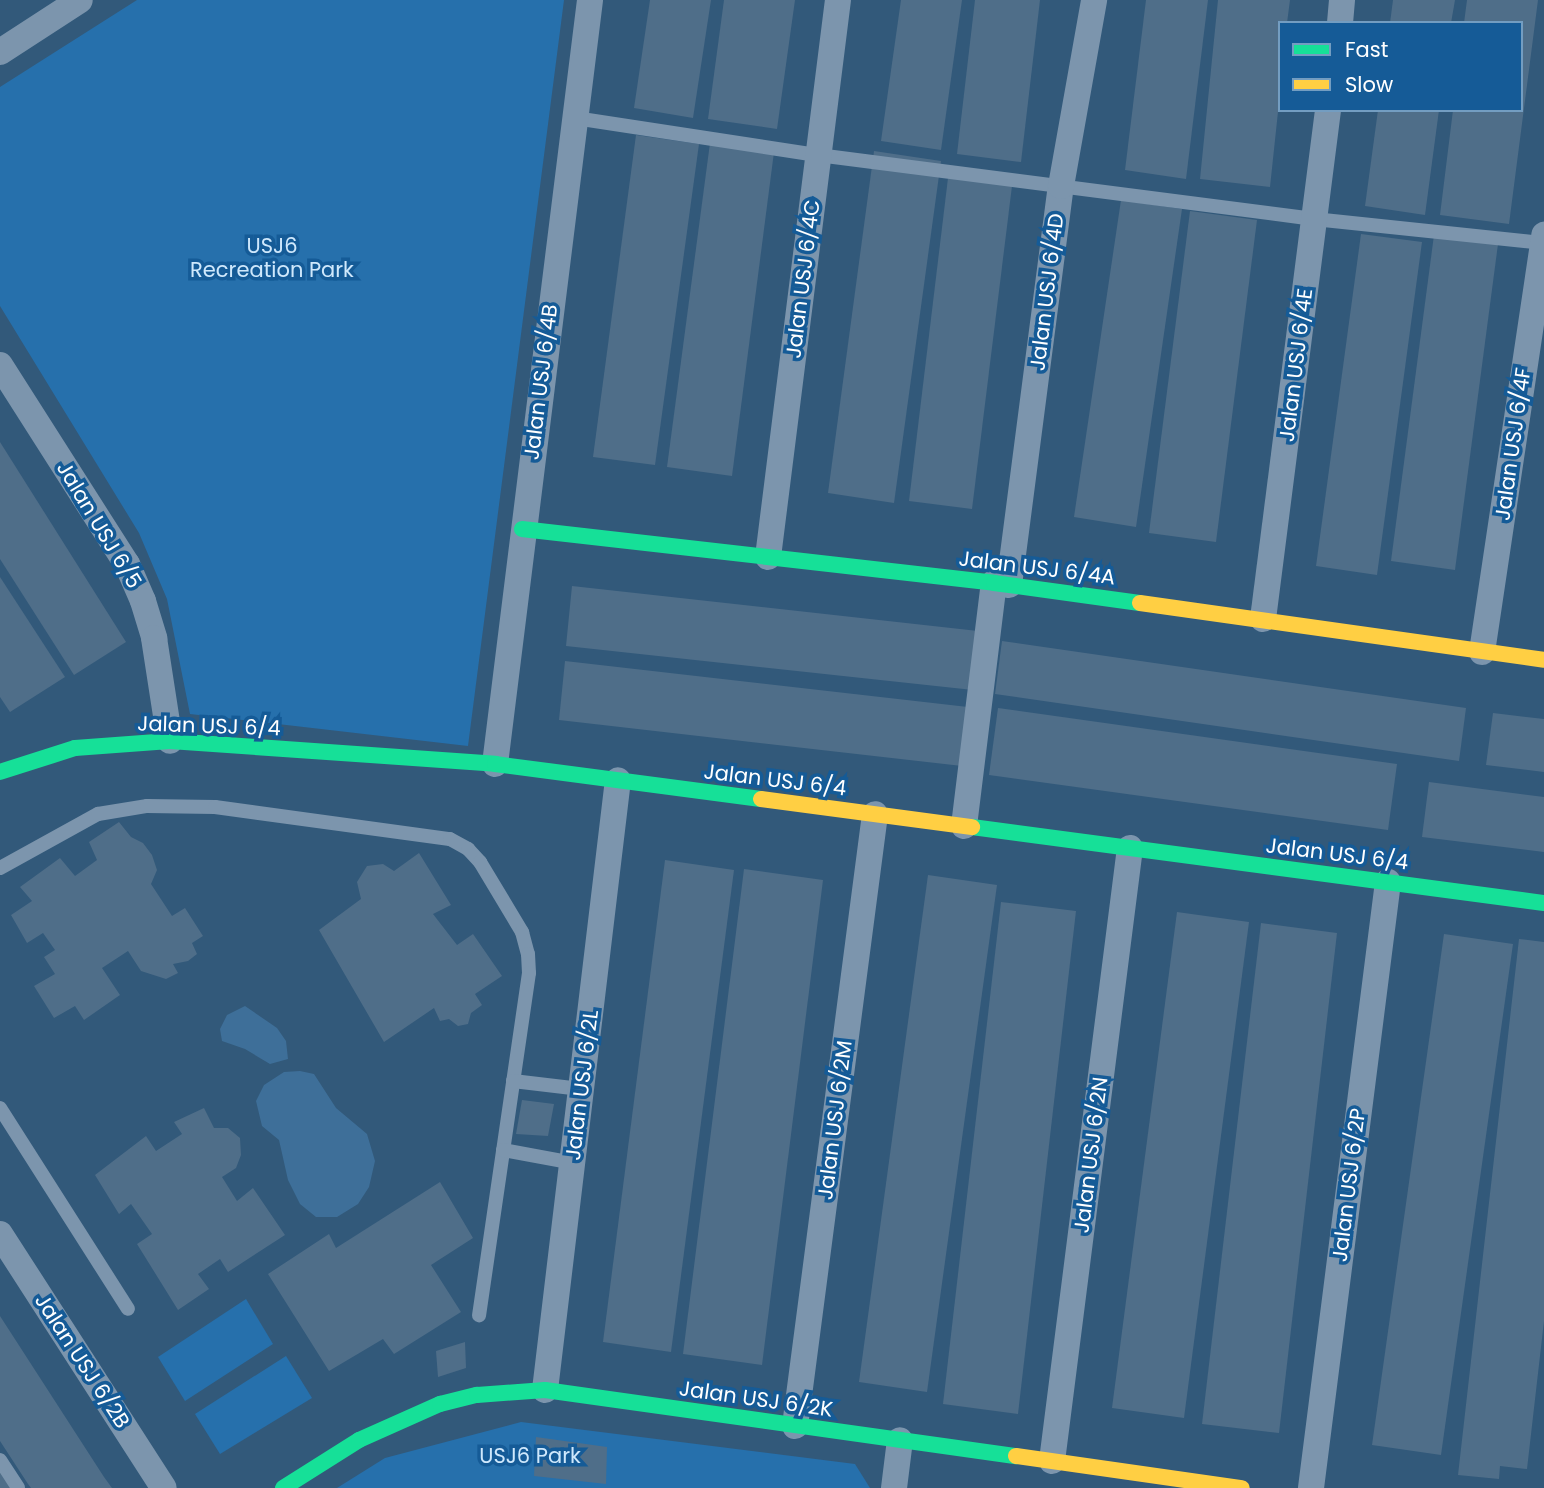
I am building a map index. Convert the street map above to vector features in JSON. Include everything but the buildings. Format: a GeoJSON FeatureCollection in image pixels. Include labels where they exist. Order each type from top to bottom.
{"type":"FeatureCollection","features":[{"type":"Feature","properties":{"kind":"street"},"geometry":{"type":"LineString","coordinates":[[0,52],[53,7],[80,0]]}},
{"type":"Feature","properties":{"kind":"street","name":"Jalan USJ 6/4B"},"geometry":{"type":"LineString","coordinates":[[495,764],[522,529],[590,0]]}},
{"type":"Feature","properties":{"kind":"street","name":"Jalan USJ 6/4C"},"geometry":{"type":"LineString","coordinates":[[768,557],[838,0]]}},
{"type":"Feature","properties":{"kind":"street","name":"Jalan USJ 6/4D"},"geometry":{"type":"LineString","coordinates":[[964,826],[1061,186],[1094,0]]}},
{"type":"Feature","properties":{"kind":"street"},"geometry":{"type":"LineString","coordinates":[[1339,21],[1342,0]]}},
{"type":"Feature","properties":{"kind":"street","name":"Jalan USJ 6/4E"},"geometry":{"type":"LineString","coordinates":[[1263,620],[1328,112]]}},
{"type":"Feature","properties":{"kind":"street","name":"Jalan USJ 6/4F"},"geometry":{"type":"LineString","coordinates":[[1482,652],[1544,240]]}},
{"type":"Feature","properties":{"kind":"street","name":"Jalan USJ 6/5"},"geometry":{"type":"LineString","coordinates":[[0,365],[127,564],[143,601],[154,638],[170,741]]}},
{"type":"Feature","properties":{"kind":"street","name":"Jalan USJ 6/4A"},"geometry":{"type":"LineString","coordinates":[[522,529],[1002,584],[1544,660]]}},
{"type":"Feature","properties":{"kind":"street","name":"Jalan USJ 6/4"},"geometry":{"type":"LineString","coordinates":[[0,772],[75,748],[170,741],[495,764],[1544,903]]}},
{"type":"Feature","properties":{"kind":"street","name":"Jalan USJ 6/2L"},"geometry":{"type":"LineString","coordinates":[[545,1390],[618,780]]}},
{"type":"Feature","properties":{"kind":"street","name":"Jalan USJ 6/2M"},"geometry":{"type":"LineString","coordinates":[[795,1426],[875,814]]}},
{"type":"Feature","properties":{"kind":"street","name":"Jalan USJ 6/2N"},"geometry":{"type":"LineString","coordinates":[[1052,1461],[1130,848]]}},
{"type":"Feature","properties":{"kind":"street","name":"Jalan USJ 6/2P"},"geometry":{"type":"LineString","coordinates":[[1311,1488],[1388,882]]}},
{"type":"Feature","properties":{"kind":"street","name":"Jalan USJ 6/2B"},"geometry":{"type":"LineString","coordinates":[[0,1234],[164,1488]]}},
{"type":"Feature","properties":{"kind":"street","name":"Jalan USJ 6/2K"},"geometry":{"type":"LineString","coordinates":[[283,1488],[359,1440],[440,1404],[477,1395],[545,1390],[1242,1488]]}},
{"type":"Feature","properties":{"kind":"street"},"geometry":{"type":"LineString","coordinates":[[894,1488],[900,1440]]}},
{"type":"Feature","properties":{"kind":"lane"},"geometry":{"type":"LineString","coordinates":[[575,118],[818,155],[1314,219],[1544,240]]}},
{"type":"Feature","properties":{"kind":"lane"},"geometry":{"type":"LineString","coordinates":[[0,868],[98,814],[146,806],[215,807],[450,839],[468,849],[480,862],[522,932],[528,954],[528,973],[479,1315]]}},
{"type":"Feature","properties":{"kind":"lane"},"geometry":{"type":"LineString","coordinates":[[513,1081],[581,1088]]}},
{"type":"Feature","properties":{"kind":"lane"},"geometry":{"type":"LineString","coordinates":[[0,1108],[128,1309]]}},
{"type":"Feature","properties":{"kind":"lane"},"geometry":{"type":"LineString","coordinates":[[503,1150],[573,1163]]}},
{"type":"Feature","properties":{"kind":"lane"},"geometry":{"type":"LineString","coordinates":[[0,1460],[18,1488]]}},
{"type":"Feature","properties":{"kind":"green space","name":"USJ6 Recreation Park"},"geometry":{"type":"Polygon","coordinates":[[[137,0],[564,0],[468,746],[190,714],[167,599],[139,533],[0,306],[0,87],[137,0]]]}},
{"type":"Feature","properties":{"kind":"green space"},"geometry":{"type":"Polygon","coordinates":[[[246,1299],[273,1344],[185,1401],[158,1357],[246,1299]]]}},
{"type":"Feature","properties":{"kind":"green space"},"geometry":{"type":"Polygon","coordinates":[[[286,1356],[312,1398],[220,1454],[195,1414],[286,1356]]]}},
{"type":"Feature","properties":{"kind":"green space","name":"USJ6 Park"},"geometry":{"type":"Polygon","coordinates":[[[521,1422],[855,1464],[870,1488],[337,1488],[385,1458],[521,1422]]]}},
{"type":"Feature","properties":{"kind":"shaded area"},"geometry":{"type":"Polygon","coordinates":[[[245,1006],[277,1028],[286,1041],[288,1059],[270,1064],[245,1049],[222,1041],[220,1029],[227,1015],[245,1006]]]}},
{"type":"Feature","properties":{"kind":"shaded area"},"geometry":{"type":"Polygon","coordinates":[[[284,1072],[314,1074],[336,1108],[367,1134],[375,1161],[369,1187],[358,1204],[337,1217],[316,1217],[300,1204],[288,1180],[279,1140],[262,1126],[256,1101],[264,1085],[284,1072]]]}},
{"type":"Feature","properties":{"kind":"traffic: fast"},"geometry":{"type":"LineString","coordinates":[[522,529],[994,583],[1140,603]]}},
{"type":"Feature","properties":{"kind":"traffic: fast"},"geometry":{"type":"LineString","coordinates":[[0,772],[75,748],[170,741],[495,764],[761,799]]}},
{"type":"Feature","properties":{"kind":"traffic: fast"},"geometry":{"type":"LineString","coordinates":[[972,827],[1544,903]]}},
{"type":"Feature","properties":{"kind":"traffic: fast"},"geometry":{"type":"LineString","coordinates":[[283,1488],[359,1440],[440,1404],[477,1395],[545,1390],[1016,1456]]}},
{"type":"Feature","properties":{"kind":"traffic: slow"},"geometry":{"type":"LineString","coordinates":[[1140,603],[1544,660]]}},
{"type":"Feature","properties":{"kind":"traffic: slow"},"geometry":{"type":"LineString","coordinates":[[761,799],[972,827]]}},
{"type":"Feature","properties":{"kind":"traffic: slow"},"geometry":{"type":"LineString","coordinates":[[1016,1456],[1242,1488]]}}]}
